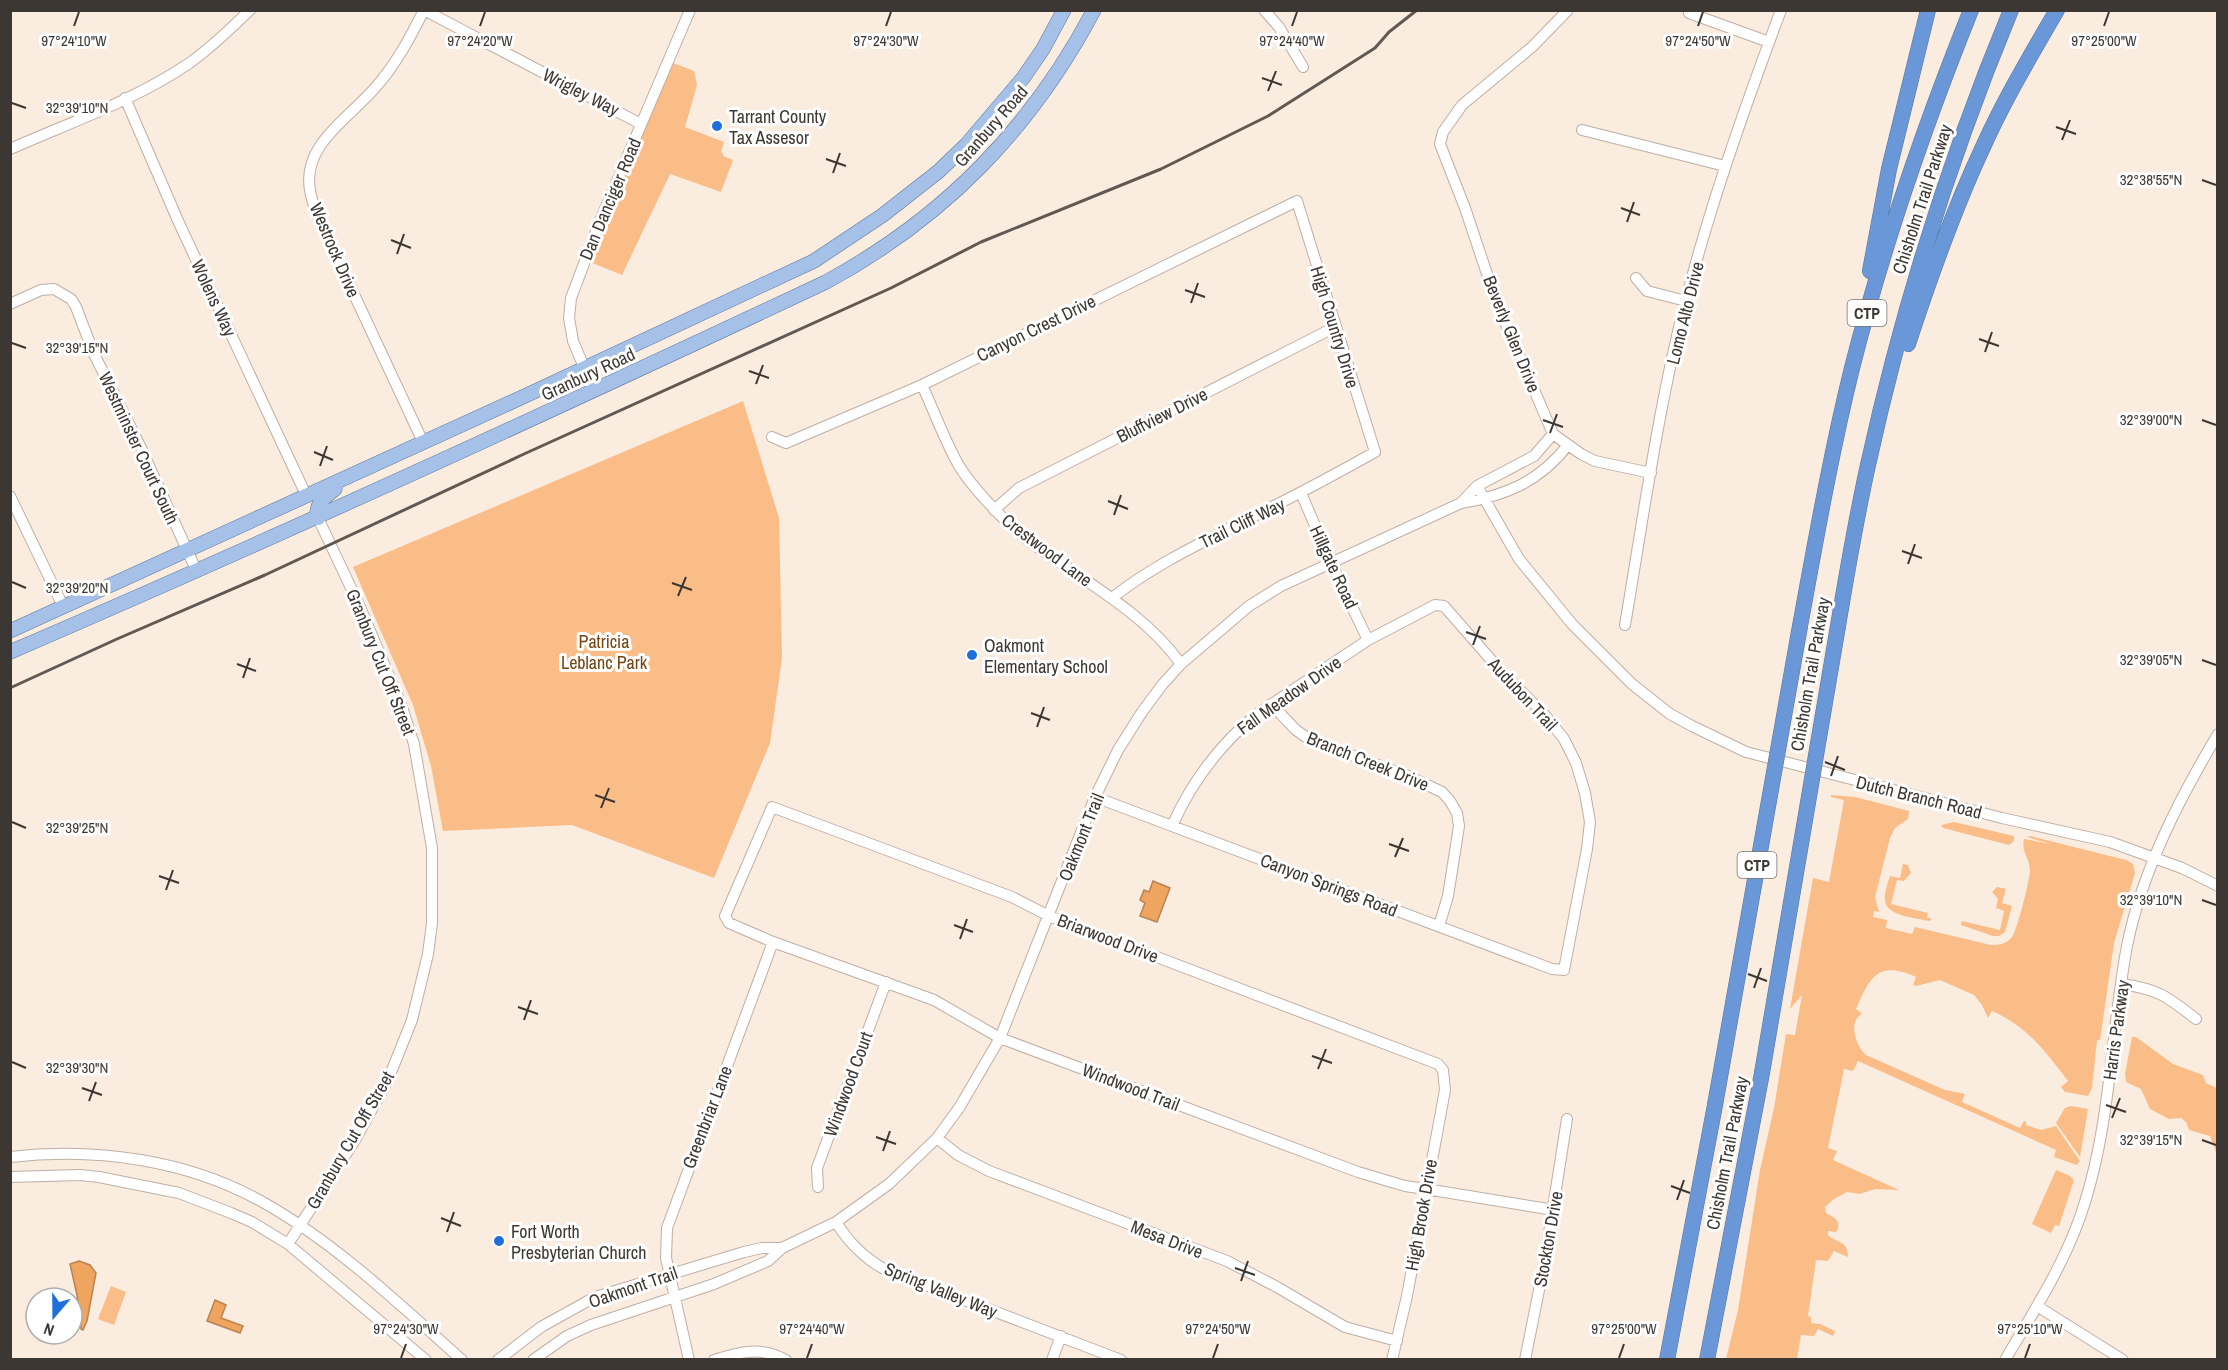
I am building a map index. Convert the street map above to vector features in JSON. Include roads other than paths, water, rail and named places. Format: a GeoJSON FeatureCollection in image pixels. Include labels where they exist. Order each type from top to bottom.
{"type":"FeatureCollection","features":[{"type":"Feature","properties":{"kind":"highway"},"geometry":{"type":"LineString","coordinates":[[1852,368],[1889,169],[1928,10]]}},
{"type":"Feature","properties":{"kind":"highway","name":"Chisholm Trail Parkway"},"geometry":{"type":"LineString","coordinates":[[1667,1359],[1828,476],[1852,368],[1883,255],[1907,181],[1971,10]]}},
{"type":"Feature","properties":{"kind":"highway","name":"Chisholm Trail Parkway"},"geometry":{"type":"LineString","coordinates":[[1707,1359],[1762,1073],[1838,626],[1868,466],[1895,354],[1929,235],[1967,123],[2011,10]]}},
{"type":"Feature","properties":{"kind":"highway"},"geometry":{"type":"LineString","coordinates":[[1868,466],[1928,281],[1962,193],[2004,104],[2057,10]]}},
{"type":"Feature","properties":{"kind":"main road","name":"Granbury Road"},"geometry":{"type":"LineString","coordinates":[[10,631],[307,497],[814,261],[884,215],[939,171],[987,122],[1023,78],[1043,49],[1064,10]]}},
{"type":"Feature","properties":{"kind":"main road","name":"Granbury Road"},"geometry":{"type":"LineString","coordinates":[[10,652],[318,518],[826,282],[871,256],[950,198],[1007,138],[1030,112],[1053,80],[1094,10]]}},
{"type":"Feature","properties":{"kind":"main road"},"geometry":{"type":"LineString","coordinates":[[987,122],[1007,138]]}},
{"type":"Feature","properties":{"kind":"main road"},"geometry":{"type":"LineString","coordinates":[[814,261],[826,282]]}},
{"type":"Feature","properties":{"kind":"main road"},"geometry":{"type":"LineString","coordinates":[[318,518],[315,510],[318,505],[351,476]]}},
{"type":"Feature","properties":{"kind":"main road"},"geometry":{"type":"LineString","coordinates":[[271,513],[293,509],[304,510],[318,518]]}},
{"type":"Feature","properties":{"kind":"street"},"geometry":{"type":"LineString","coordinates":[[10,149],[155,84],[188,64],[222,37],[250,10]]}},
{"type":"Feature","properties":{"kind":"street","name":"Wrigley Way"},"geometry":{"type":"LineString","coordinates":[[424,10],[641,124]]}},
{"type":"Feature","properties":{"kind":"street","name":"Westrock Drive"},"geometry":{"type":"LineString","coordinates":[[423,442],[316,213],[309,189],[311,164],[324,138],[375,89],[409,39],[424,10]]}},
{"type":"Feature","properties":{"kind":"street","name":"Dan Danciger Road"},"geometry":{"type":"LineString","coordinates":[[594,391],[573,341],[569,318],[572,298],[602,216],[690,10]]}},
{"type":"Feature","properties":{"kind":"street"},"geometry":{"type":"LineString","coordinates":[[1264,10],[1278,27],[1303,67]]}},
{"type":"Feature","properties":{"kind":"street","name":"Beverly Glen Drive"},"geometry":{"type":"LineString","coordinates":[[1553,434],[1496,301],[1465,208],[1440,144],[1443,132],[1462,105],[1532,47],[1568,10]]}},
{"type":"Feature","properties":{"kind":"street","name":"Lomo Alto Drive"},"geometry":{"type":"LineString","coordinates":[[1625,625],[1664,396],[1686,301],[1725,166],[1781,10]]}},
{"type":"Feature","properties":{"kind":"street"},"geometry":{"type":"LineString","coordinates":[[1689,13],[1769,42]]}},
{"type":"Feature","properties":{"kind":"street","name":"Wolens Way"},"geometry":{"type":"LineString","coordinates":[[125,98],[179,223],[307,497]]}},
{"type":"Feature","properties":{"kind":"street"},"geometry":{"type":"LineString","coordinates":[[1582,130],[1725,166]]}},
{"type":"Feature","properties":{"kind":"street","name":"High Country Drive"},"geometry":{"type":"LineString","coordinates":[[1297,201],[1375,452]]}},
{"type":"Feature","properties":{"kind":"street","name":"Canyon Crest Drive"},"geometry":{"type":"LineString","coordinates":[[772,437],[786,443],[922,385],[1297,201]]}},
{"type":"Feature","properties":{"kind":"street"},"geometry":{"type":"LineString","coordinates":[[1636,278],[1647,291],[1686,301]]}},
{"type":"Feature","properties":{"kind":"street","name":"Westminster Court South"},"geometry":{"type":"LineString","coordinates":[[10,304],[41,290],[54,289],[76,306],[94,354],[141,448],[197,572]]}},
{"type":"Feature","properties":{"kind":"street","name":"Bluffview Drive"},"geometry":{"type":"LineString","coordinates":[[994,510],[1018,488],[1335,327]]}},
{"type":"Feature","properties":{"kind":"street","name":"Crestwood Lane"},"geometry":{"type":"LineString","coordinates":[[922,385],[958,465],[994,510],[1028,540],[1112,598],[1162,641],[1181,664]]}},
{"type":"Feature","properties":{"kind":"street"},"geometry":{"type":"LineString","coordinates":[[1553,434],[1595,461],[1652,473]]}},
{"type":"Feature","properties":{"kind":"street","name":"Oakmont Trail"},"geometry":{"type":"LineString","coordinates":[[1461,504],[1476,486],[1534,456],[1553,434]]}},
{"type":"Feature","properties":{"kind":"street","name":"Oakmont Trail"},"geometry":{"type":"LineString","coordinates":[[533,1359],[567,1336],[591,1325],[760,1265],[782,1248],[836,1222],[889,1184],[937,1138],[975,1085],[1000,1038],[1095,797],[1118,750],[1142,712],[1181,664],[1249,606],[1281,586],[1461,504],[1484,500],[1543,473],[1568,445]]}},
{"type":"Feature","properties":{"kind":"street","name":"Trail Cliff Way"},"geometry":{"type":"LineString","coordinates":[[1112,598],[1138,577],[1161,563],[1300,493],[1375,452]]}},
{"type":"Feature","properties":{"kind":"street","name":"Dutch Branch Road"},"geometry":{"type":"LineString","coordinates":[[1476,486],[1519,559],[1572,624],[1632,684],[1670,714],[1692,726],[1746,752],[2002,818],[2110,842],[2155,858],[2217,886]]}},
{"type":"Feature","properties":{"kind":"street","name":"Hillgate Road"},"geometry":{"type":"LineString","coordinates":[[1300,493],[1368,640]]}},
{"type":"Feature","properties":{"kind":"street"},"geometry":{"type":"LineString","coordinates":[[10,496],[63,606]]}},
{"type":"Feature","properties":{"kind":"street","name":"Granbury Cut Off Street"},"geometry":{"type":"LineString","coordinates":[[288,1244],[374,1107],[388,1080],[412,1020],[428,954],[432,923],[432,848],[414,744],[360,607],[318,518]]}},
{"type":"Feature","properties":{"kind":"street","name":"Fall Meadow Drive"},"geometry":{"type":"LineString","coordinates":[[1172,826],[1190,789],[1215,754],[1243,725],[1368,640],[1434,605],[1444,606]]}},
{"type":"Feature","properties":{"kind":"street","name":"Audubon Trail"},"geometry":{"type":"LineString","coordinates":[[1444,606],[1500,670],[1544,712],[1564,739],[1576,763],[1585,793],[1590,822],[1564,970]]}},
{"type":"Feature","properties":{"kind":"street","name":"Branch Creek Drive"},"geometry":{"type":"LineString","coordinates":[[1271,704],[1296,730],[1310,740],[1408,776],[1442,792],[1450,801],[1457,813],[1460,826],[1448,896],[1438,926]]}},
{"type":"Feature","properties":{"kind":"street","name":"Harris Parkway"},"geometry":{"type":"LineString","coordinates":[[2005,1359],[2068,1249],[2085,1205],[2097,1160],[2122,984],[2139,901],[2188,783],[2217,734]]}},
{"type":"Feature","properties":{"kind":"street","name":"Canyon Springs Road"},"geometry":{"type":"LineString","coordinates":[[1095,797],[1552,969],[1564,970]]}},
{"type":"Feature","properties":{"kind":"street","name":"Briarwood Drive"},"geometry":{"type":"LineString","coordinates":[[725,916],[772,807],[1012,897],[1049,916],[1424,1058],[1438,1064],[1443,1070]]}},
{"type":"Feature","properties":{"kind":"street","name":"Windwood Trail"},"geometry":{"type":"LineString","coordinates":[[725,916],[729,923],[773,942],[947,1006],[1000,1038],[1358,1172],[1405,1186],[1554,1210]]}},
{"type":"Feature","properties":{"kind":"street","name":"Greenbriar Lane"},"geometry":{"type":"LineString","coordinates":[[689,1359],[669,1273],[665,1244],[672,1211],[773,942]]}},
{"type":"Feature","properties":{"kind":"street","name":"Windwood Court"},"geometry":{"type":"LineString","coordinates":[[818,1187],[817,1168],[886,982]]}},
{"type":"Feature","properties":{"kind":"street"},"geometry":{"type":"LineString","coordinates":[[2122,984],[2155,990],[2169,997],[2196,1019]]}},
{"type":"Feature","properties":{"kind":"street","name":"High Brook Drive"},"geometry":{"type":"LineString","coordinates":[[1392,1359],[1444,1090],[1443,1070]]}},
{"type":"Feature","properties":{"kind":"street","name":"Stockton Drive"},"geometry":{"type":"LineString","coordinates":[[1525,1359],[1554,1210],[1568,1119]]}},
{"type":"Feature","properties":{"kind":"street","name":"Mesa Drive"},"geometry":{"type":"LineString","coordinates":[[937,1138],[958,1155],[989,1171],[1227,1261],[1278,1287],[1345,1327],[1397,1341]]}},
{"type":"Feature","properties":{"kind":"street"},"geometry":{"type":"LineString","coordinates":[[71,1175],[76,1154]]}},
{"type":"Feature","properties":{"kind":"street"},"geometry":{"type":"LineString","coordinates":[[89,1176],[92,1154]]}},
{"type":"Feature","properties":{"kind":"street"},"geometry":{"type":"LineString","coordinates":[[10,1157],[92,1154],[136,1159],[205,1177],[251,1196],[300,1225],[336,1251],[462,1359]]}},
{"type":"Feature","properties":{"kind":"street"},"geometry":{"type":"LineString","coordinates":[[10,1177],[71,1175],[138,1184],[205,1202],[252,1222],[288,1244],[426,1359]]}},
{"type":"Feature","properties":{"kind":"street","name":"Spring Valley Way"},"geometry":{"type":"LineString","coordinates":[[836,1222],[846,1238],[857,1249],[884,1269],[1121,1359]]}},
{"type":"Feature","properties":{"kind":"street","name":"Oakmont Trail"},"geometry":{"type":"LineString","coordinates":[[498,1359],[560,1315],[595,1297],[744,1252],[762,1248],[782,1248]]}},
{"type":"Feature","properties":{"kind":"street"},"geometry":{"type":"LineString","coordinates":[[2037,1305],[2123,1359]]}},
{"type":"Feature","properties":{"kind":"street"},"geometry":{"type":"LineString","coordinates":[[1052,1359],[1061,1336]]}},
{"type":"Feature","properties":{"kind":"street"},"geometry":{"type":"LineString","coordinates":[[714,1359],[755,1350],[766,1351],[786,1359]]}},
{"type":"Feature","properties":{"kind":"railway"},"geometry":{"type":"LineString","coordinates":[[10,688],[265,575],[524,454],[891,288],[981,242],[1161,169],[1268,116],[1375,48],[1389,32],[1417,10]]}},
{"type":"Feature","properties":{"kind":"place","name":"Tarrant County Tax Assesor"},"geometry":{"type":"Point","coordinates":[717,126]}},
{"type":"Feature","properties":{"kind":"place","name":"Oakmont Elementary School"},"geometry":{"type":"Point","coordinates":[972,655]}},
{"type":"Feature","properties":{"kind":"place","name":"Fort Worth Presbyterian Church"},"geometry":{"type":"Point","coordinates":[499,1241]}},
{"type":"Feature","properties":{"kind":"park label","name":"Patricia Leblanc Park"},"geometry":{"type":"Point","coordinates":[604,651]}}]}
